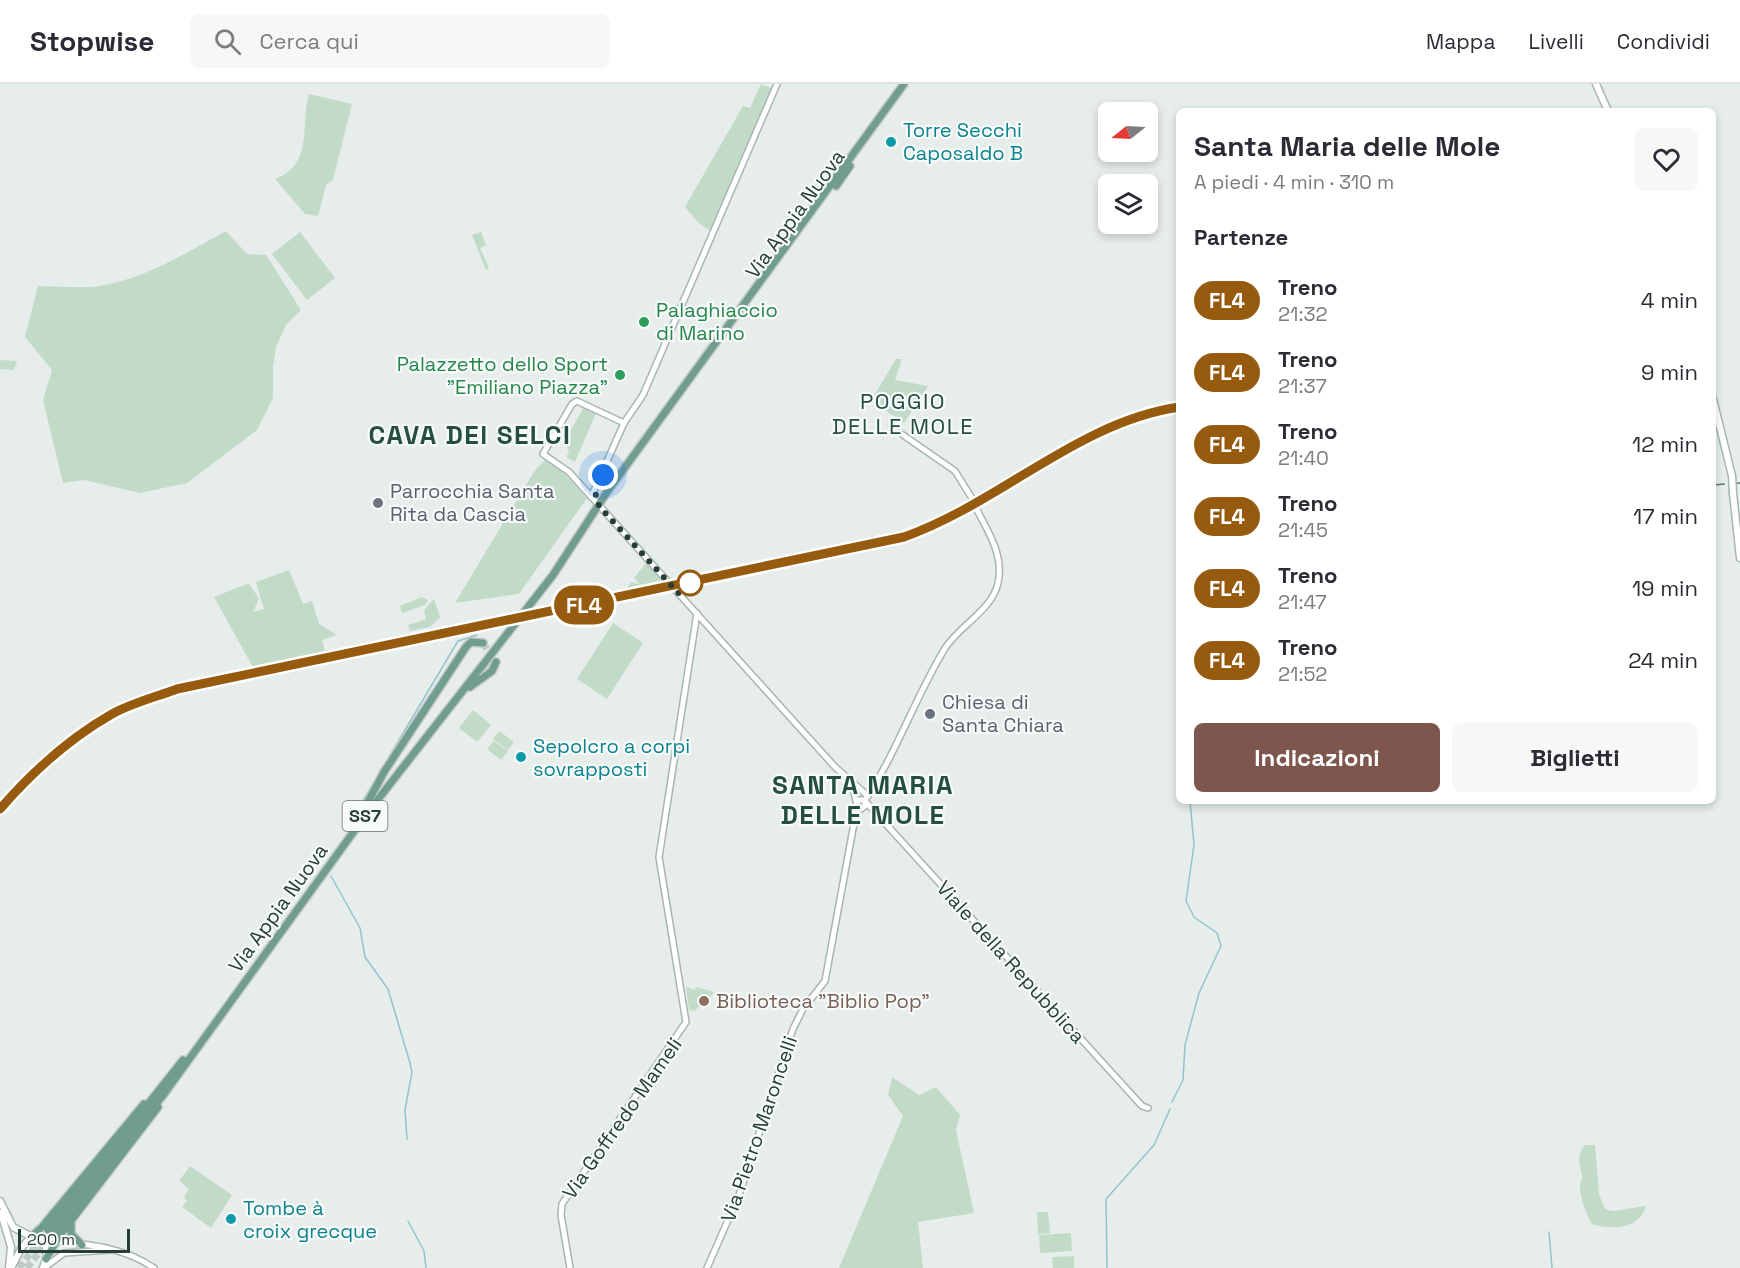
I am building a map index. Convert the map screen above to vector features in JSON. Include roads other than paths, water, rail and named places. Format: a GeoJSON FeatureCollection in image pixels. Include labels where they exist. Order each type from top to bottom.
{"type":"FeatureCollection","features":[{"type":"Feature","properties":{"kind":"main road","name":"Via Appia Nuova"},"geometry":{"type":"LineString","coordinates":[[53,1235],[162,1092],[365,816],[553,575],[599,506],[904,84]]}},
{"type":"Feature","properties":{"kind":"main road","name":"Via Appia Nuova"},"geometry":{"type":"LineString","coordinates":[[599,506],[617,486],[909,84]]}},
{"type":"Feature","properties":{"kind":"main road"},"geometry":{"type":"LineString","coordinates":[[1596,84],[1607,108]]}},
{"type":"Feature","properties":{"kind":"main road"},"geometry":{"type":"LineString","coordinates":[[1716,411],[1732,476],[1740,558]]}},
{"type":"Feature","properties":{"kind":"main road","name":"Via Appia Nuova"},"geometry":{"type":"LineString","coordinates":[[162,1092],[363,811],[574,544]]}},
{"type":"Feature","properties":{"kind":"main road"},"geometry":{"type":"LineString","coordinates":[[363,811],[384,772],[466,647],[471,642],[483,644]]}},
{"type":"Feature","properties":{"kind":"main road"},"geometry":{"type":"LineString","coordinates":[[465,690],[492,671],[496,662]]}},
{"type":"Feature","properties":{"kind":"main road"},"geometry":{"type":"LineString","coordinates":[[44,1268],[53,1235],[81,1207],[146,1126],[162,1092]]}},
{"type":"Feature","properties":{"kind":"main road"},"geometry":{"type":"LineString","coordinates":[[10,1268],[22,1247],[34,1238],[136,1111],[162,1092]]}},
{"type":"Feature","properties":{"kind":"main road"},"geometry":{"type":"LineString","coordinates":[[0,1201],[12,1226],[46,1246],[46,1260]]}},
{"type":"Feature","properties":{"kind":"main road"},"geometry":{"type":"LineString","coordinates":[[0,1206],[11,1247],[10,1268]]}},
{"type":"Feature","properties":{"kind":"main road"},"geometry":{"type":"LineString","coordinates":[[81,1207],[70,1228],[73,1237],[82,1245]]}},
{"type":"Feature","properties":{"kind":"street"},"geometry":{"type":"LineString","coordinates":[[593,494],[624,423],[645,392],[777,84]]}},
{"type":"Feature","properties":{"kind":"street"},"geometry":{"type":"LineString","coordinates":[[624,423],[577,401],[572,404],[543,454],[553,459],[593,494],[599,506],[852,784],[859,806],[875,813]]}},
{"type":"Feature","properties":{"kind":"street"},"geometry":{"type":"LineString","coordinates":[[859,806],[860,799],[866,799],[945,648],[993,596],[999,580],[997,549],[960,476],[903,435]]}},
{"type":"Feature","properties":{"kind":"street"},"geometry":{"type":"LineString","coordinates":[[549,445],[553,459]]}},
{"type":"Feature","properties":{"kind":"street","name":"Via Goffredo Mameli"},"geometry":{"type":"LineString","coordinates":[[570,1268],[561,1215],[562,1204],[686,1022],[659,857],[697,613]]}},
{"type":"Feature","properties":{"kind":"street","name":"Viale della Repubblica"},"geometry":{"type":"LineString","coordinates":[[852,784],[875,813],[1088,1048],[1142,1106],[1148,1108]]}},
{"type":"Feature","properties":{"kind":"street","name":"Via Pietro Maroncelli"},"geometry":{"type":"LineString","coordinates":[[707,1268],[739,1195],[793,1029],[825,979],[859,806]]}},
{"type":"Feature","properties":{"kind":"street"},"geometry":{"type":"LineString","coordinates":[[34,1238],[53,1235],[82,1245],[114,1250],[134,1256],[154,1268]]}},
{"type":"Feature","properties":{"kind":"street"},"geometry":{"type":"LineString","coordinates":[[44,1268],[64,1253],[114,1250]]}},
{"type":"Feature","properties":{"kind":"waterway"},"geometry":{"type":"LineString","coordinates":[[349,824],[458,641],[477,635]]}},
{"type":"Feature","properties":{"kind":"waterway"},"geometry":{"type":"LineString","coordinates":[[1172,1102],[1183,1080],[1185,1045],[1199,993],[1221,946],[1217,933],[1194,917],[1186,901],[1194,845],[1190,804]]}},
{"type":"Feature","properties":{"kind":"waterway"},"geometry":{"type":"LineString","coordinates":[[331,876],[360,928],[365,957],[388,989],[410,1063],[412,1072],[405,1110],[407,1139]]}},
{"type":"Feature","properties":{"kind":"waterway"},"geometry":{"type":"LineString","coordinates":[[1107,1268],[1106,1199],[1154,1145],[1170,1109]]}},
{"type":"Feature","properties":{"kind":"waterway"},"geometry":{"type":"LineString","coordinates":[[408,1221],[424,1251],[426,1268]]}},
{"type":"Feature","properties":{"kind":"waterway"},"geometry":{"type":"LineString","coordinates":[[1549,1232],[1552,1268]]}},
{"type":"Feature","properties":{"kind":"tunnel"},"geometry":{"type":"LineString","coordinates":[[483,643],[496,662]]}},
{"type":"Feature","properties":{"kind":"tunnel"},"geometry":{"type":"LineString","coordinates":[[19,1268],[48,1230]]}},
{"type":"Feature","properties":{"kind":"tunnel"},"geometry":{"type":"LineString","coordinates":[[27,1268],[53,1234]]}},
{"type":"Feature","properties":{"kind":"railway"},"geometry":{"type":"LineString","coordinates":[[525,617],[904,537],[959,515],[1092,436],[1149,413],[1176,408]]}},
{"type":"Feature","properties":{"kind":"railway"},"geometry":{"type":"LineString","coordinates":[[1716,485],[1740,483]]}},
{"type":"Feature","properties":{"kind":"railway"},"geometry":{"type":"LineString","coordinates":[[0,809],[46,761],[73,739],[114,713],[177,689],[513,619]]}},
{"type":"Feature","properties":{"kind":"train","name":"FL4"},"geometry":{"type":"LineString","coordinates":[[0,809],[22,784],[73,739],[114,713],[177,689],[856,549],[904,537],[958,516],[1093,434],[1158,410],[1176,407]]}},
{"type":"Feature","properties":{"kind":"place","name":"Torre Secchi Caposaldo B"},"geometry":{"type":"Point","coordinates":[891,142]}},
{"type":"Feature","properties":{"kind":"place","name":"Palaghiaccio di Marino"},"geometry":{"type":"Point","coordinates":[644,322]}},
{"type":"Feature","properties":{"kind":"place","name":"Palazzetto dello Sport \"Emiliano Piazza\""},"geometry":{"type":"Point","coordinates":[620,375]}},
{"type":"Feature","properties":{"kind":"place","name":"Parrocchia Santa Rita da Cascia"},"geometry":{"type":"Point","coordinates":[378,503]}},
{"type":"Feature","properties":{"kind":"place","name":"Chiesa di Santa Chiara"},"geometry":{"type":"Point","coordinates":[930,714]}},
{"type":"Feature","properties":{"kind":"place","name":"Sepolcro a corpi sovrapposti"},"geometry":{"type":"Point","coordinates":[521,757]}},
{"type":"Feature","properties":{"kind":"place","name":"Biblioteca \"Biblio Pop\""},"geometry":{"type":"Point","coordinates":[704,1001]}},
{"type":"Feature","properties":{"kind":"place","name":"Tombe à croix grecque"},"geometry":{"type":"Point","coordinates":[231,1219]}},
{"type":"Feature","properties":{"kind":"district","name":"POGGIO DELLE MOLE"},"geometry":{"type":"Point","coordinates":[903,414]}},
{"type":"Feature","properties":{"kind":"district","name":"CAVA DEI SELCI"},"geometry":{"type":"Point","coordinates":[470,435]}},
{"type":"Feature","properties":{"kind":"district","name":"SANTA MARIA DELLE MOLE"},"geometry":{"type":"Point","coordinates":[863,800]}}]}
